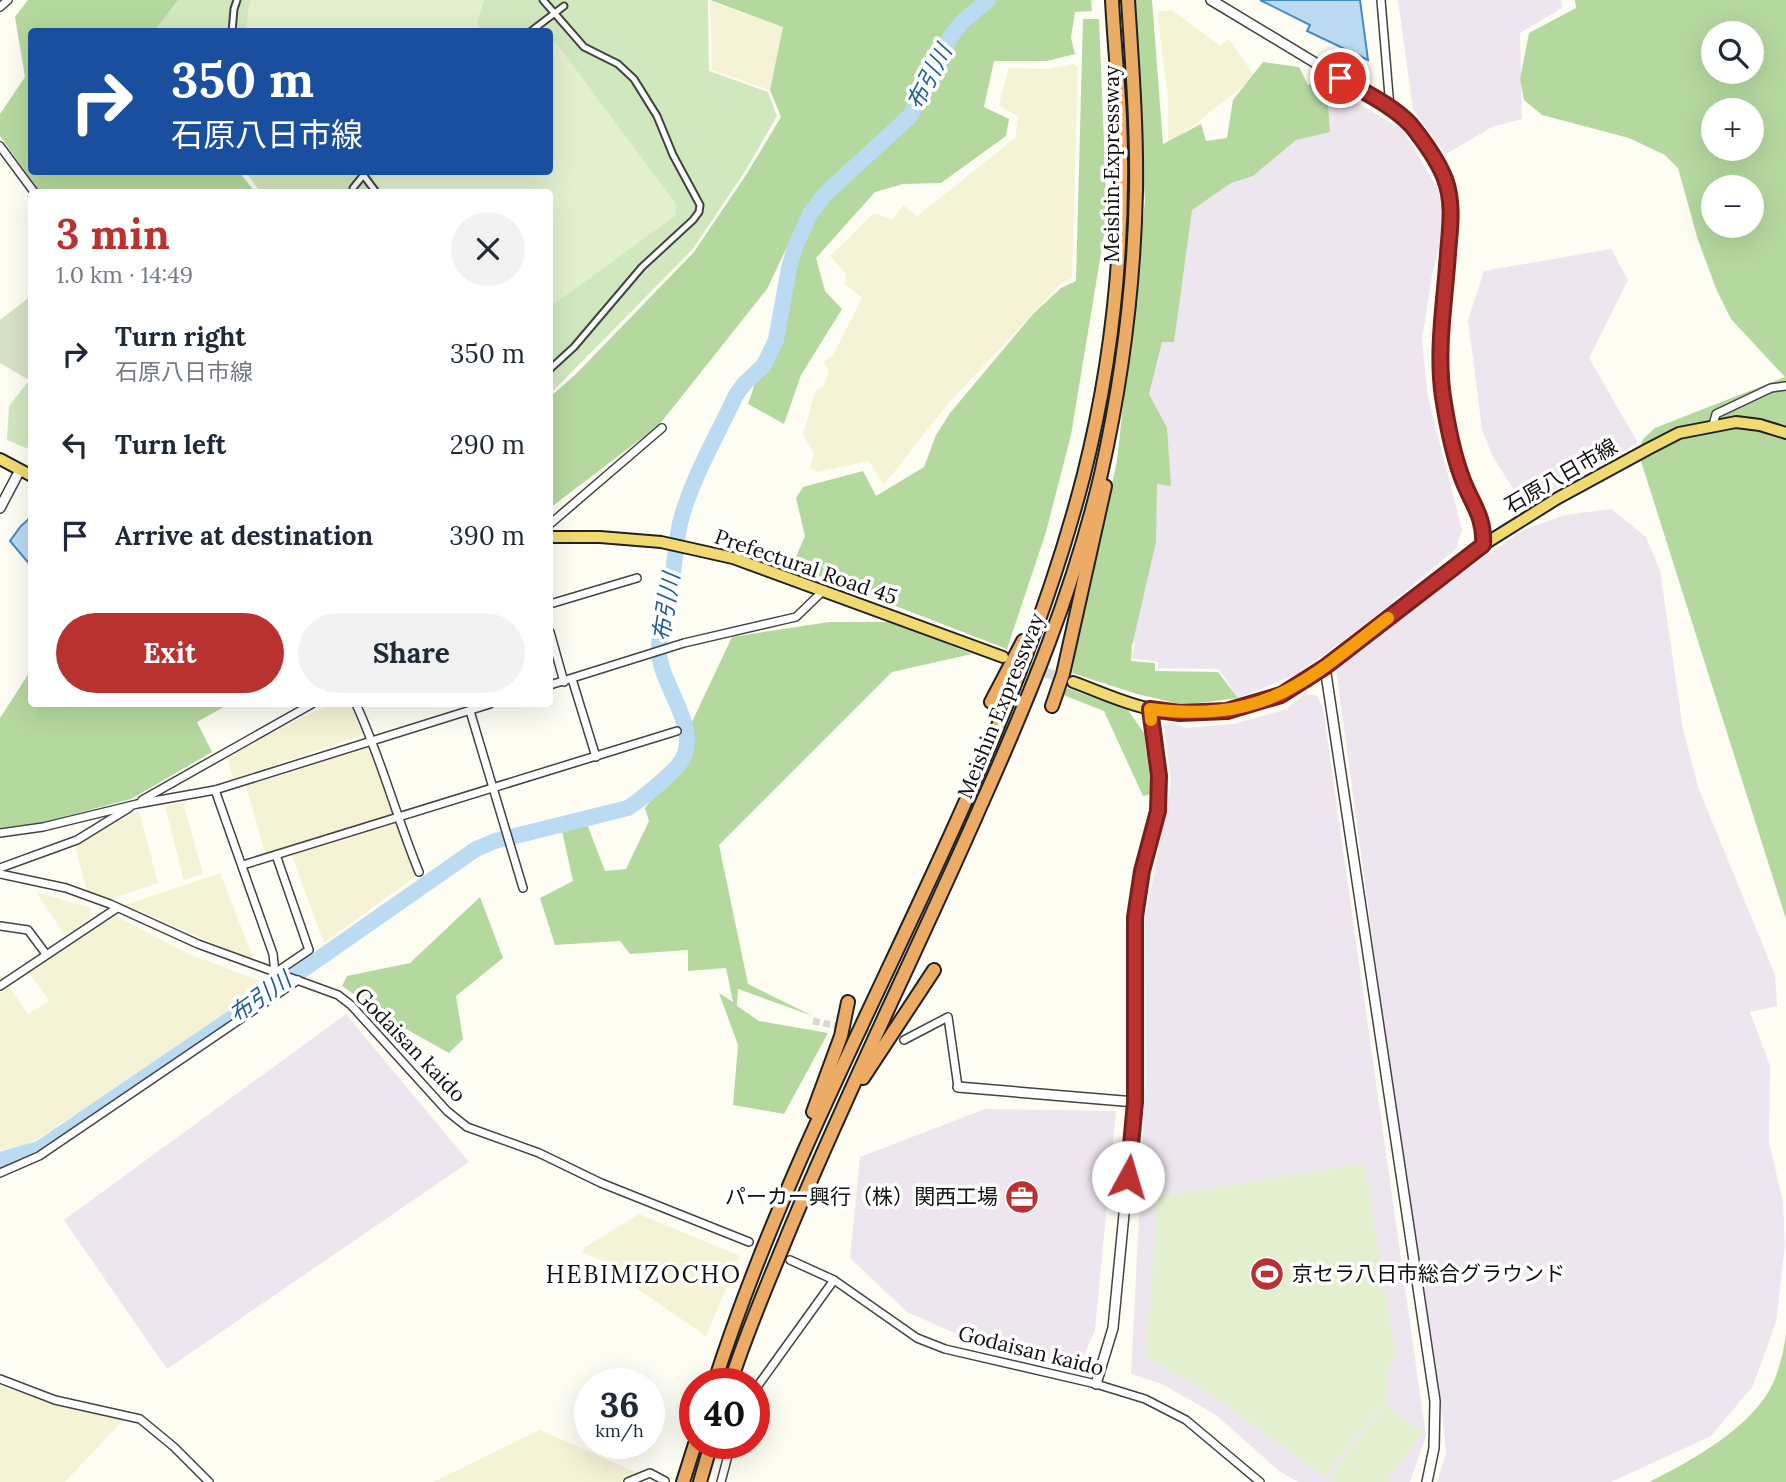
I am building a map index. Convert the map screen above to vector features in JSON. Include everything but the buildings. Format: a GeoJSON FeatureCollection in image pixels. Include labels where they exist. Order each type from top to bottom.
{"type":"FeatureCollection","features":[{"type":"Feature","properties":{"kind":"highway","name":"Meishin Expressway"},"geometry":{"type":"LineString","coordinates":[[720,1368],[770,1231],[817,1121],[935,873],[1011,696],[1041,615],[1084,473],[1097,413],[1117,262],[1120,120],[1112,0]]}},
{"type":"Feature","properties":{"kind":"highway","name":"Meishin Expressway"},"geometry":{"type":"LineString","coordinates":[[736,1368],[763,1293],[825,1143],[949,878],[1027,702],[1083,541],[1113,416],[1128,322],[1133,264],[1135,118],[1128,0]]}},
{"type":"Feature","properties":{"kind":"highway"},"geometry":{"type":"LineString","coordinates":[[1052,706],[1063,674],[1100,516],[1113,447],[1128,322]]}},
{"type":"Feature","properties":{"kind":"highway"},"geometry":{"type":"LineString","coordinates":[[991,702],[1026,633],[1041,615]]}},
{"type":"Feature","properties":{"kind":"highway"},"geometry":{"type":"LineString","coordinates":[[825,1143],[837,1129],[865,1075],[934,970]]}},
{"type":"Feature","properties":{"kind":"highway"},"geometry":{"type":"LineString","coordinates":[[770,1231],[841,1036],[848,1002]]}},
{"type":"Feature","properties":{"kind":"highway"},"geometry":{"type":"LineString","coordinates":[[683,1482],[690,1459]]}},
{"type":"Feature","properties":{"kind":"highway"},"geometry":{"type":"LineString","coordinates":[[699,1482],[706,1459]]}},
{"type":"Feature","properties":{"kind":"main road","name":"石原八日市線"},"geometry":{"type":"LineString","coordinates":[[1073,682],[1150,709],[1180,713],[1227,711],[1281,695],[1325,667],[1483,545],[1559,498],[1648,449],[1679,433],[1736,422],[1760,425],[1786,433]]}},
{"type":"Feature","properties":{"kind":"main road"},"geometry":{"type":"LineString","coordinates":[[0,459],[28,474]]}},
{"type":"Feature","properties":{"kind":"main road","name":"Prefectural Road 45"},"geometry":{"type":"LineString","coordinates":[[553,537],[600,537],[677,546],[733,558],[1003,657]]}},
{"type":"Feature","properties":{"kind":"street"},"geometry":{"type":"LineString","coordinates":[[0,8],[8,0]]}},
{"type":"Feature","properties":{"kind":"street"},"geometry":{"type":"LineString","coordinates":[[232,28],[237,0]]}},
{"type":"Feature","properties":{"kind":"street"},"geometry":{"type":"LineString","coordinates":[[543,0],[584,47],[618,64],[634,79],[657,116],[673,155],[699,205],[699,212],[693,220],[642,267],[574,346],[553,366]]}},
{"type":"Feature","properties":{"kind":"street"},"geometry":{"type":"LineString","coordinates":[[1211,0],[1390,108],[1410,125],[1440,167],[1450,199],[1451,229],[1442,330],[1443,396],[1462,478],[1484,526],[1483,545]]}},
{"type":"Feature","properties":{"kind":"street"},"geometry":{"type":"LineString","coordinates":[[1381,0],[1390,108]]}},
{"type":"Feature","properties":{"kind":"street"},"geometry":{"type":"LineString","coordinates":[[535,28],[564,6]]}},
{"type":"Feature","properties":{"kind":"street"},"geometry":{"type":"LineString","coordinates":[[0,146],[32,189]]}},
{"type":"Feature","properties":{"kind":"street"},"geometry":{"type":"LineString","coordinates":[[353,188],[364,175]]}},
{"type":"Feature","properties":{"kind":"street"},"geometry":{"type":"LineString","coordinates":[[1713,425],[1716,414],[1771,388],[1786,386]]}},
{"type":"Feature","properties":{"kind":"street"},"geometry":{"type":"LineString","coordinates":[[553,521],[662,428]]}},
{"type":"Feature","properties":{"kind":"street"},"geometry":{"type":"LineString","coordinates":[[0,508],[20,470]]}},
{"type":"Feature","properties":{"kind":"street"},"geometry":{"type":"LineString","coordinates":[[553,603],[637,578]]}},
{"type":"Feature","properties":{"kind":"street"},"geometry":{"type":"LineString","coordinates":[[553,684],[665,649],[796,617],[824,590]]}},
{"type":"Feature","properties":{"kind":"street"},"geometry":{"type":"LineString","coordinates":[[553,640],[596,757]]}},
{"type":"Feature","properties":{"kind":"street"},"geometry":{"type":"LineString","coordinates":[[1325,667],[1435,1401],[1434,1448],[1427,1482]]}},
{"type":"Feature","properties":{"kind":"street"},"geometry":{"type":"LineString","coordinates":[[0,868],[77,840],[307,707]]}},
{"type":"Feature","properties":{"kind":"street"},"geometry":{"type":"LineString","coordinates":[[357,707],[372,740],[397,817],[419,872]]}},
{"type":"Feature","properties":{"kind":"street"},"geometry":{"type":"LineString","coordinates":[[0,833],[43,827],[137,804],[215,790],[481,707]]}},
{"type":"Feature","properties":{"kind":"street"},"geometry":{"type":"LineString","coordinates":[[1096,1384],[1113,1328],[1135,1102],[1135,917],[1142,871],[1158,811],[1159,776],[1150,709]]}},
{"type":"Feature","properties":{"kind":"street"},"geometry":{"type":"LineString","coordinates":[[470,711],[523,888]]}},
{"type":"Feature","properties":{"kind":"street"},"geometry":{"type":"LineString","coordinates":[[243,865],[677,732]]}},
{"type":"Feature","properties":{"kind":"street"},"geometry":{"type":"LineString","coordinates":[[215,790],[279,973],[309,950],[276,855]]}},
{"type":"Feature","properties":{"kind":"street","name":"Godaisan kaido"},"geometry":{"type":"LineString","coordinates":[[0,874],[66,888],[198,944],[338,995],[351,1005],[447,1111],[467,1127],[539,1153],[601,1183],[749,1242]]}},
{"type":"Feature","properties":{"kind":"street"},"geometry":{"type":"LineString","coordinates":[[0,986],[117,908]]}},
{"type":"Feature","properties":{"kind":"street"},"geometry":{"type":"LineString","coordinates":[[2,928],[28,930],[46,954]]}},
{"type":"Feature","properties":{"kind":"street"},"geometry":{"type":"LineString","coordinates":[[0,1173],[39,1156],[296,979]]}},
{"type":"Feature","properties":{"kind":"street"},"geometry":{"type":"LineString","coordinates":[[904,1040],[948,1017],[958,1087],[1135,1102]]}},
{"type":"Feature","properties":{"kind":"street","name":"Godaisan kaido"},"geometry":{"type":"LineString","coordinates":[[790,1260],[834,1280],[917,1338],[971,1356],[1096,1384],[1145,1399],[1186,1420],[1260,1482]]}},
{"type":"Feature","properties":{"kind":"street"},"geometry":{"type":"LineString","coordinates":[[770,1369],[834,1280]]}},
{"type":"Feature","properties":{"kind":"street"},"geometry":{"type":"LineString","coordinates":[[0,1379],[55,1400],[140,1419],[174,1447],[209,1482]]}},
{"type":"Feature","properties":{"kind":"street"},"geometry":{"type":"LineString","coordinates":[[721,1482],[727,1459]]}},
{"type":"Feature","properties":{"kind":"street"},"geometry":{"type":"LineString","coordinates":[[628,1482],[650,1473],[665,1481]]}},
{"type":"Feature","properties":{"kind":"shaded area"},"geometry":{"type":"Polygon","coordinates":[[[1398,0],[1561,0],[1562,8],[1520,33],[1522,119],[1492,127],[1446,154],[1413,110],[1398,0]]]}},
{"type":"Feature","properties":{"kind":"shaded area"},"geometry":{"type":"Polygon","coordinates":[[[1329,91],[1357,103],[1403,130],[1438,189],[1444,228],[1432,275],[1422,341],[1428,397],[1462,530],[1456,549],[1373,618],[1297,674],[1238,698],[1219,669],[1158,668],[1158,662],[1132,658],[1135,642],[1102,639],[1160,207],[1284,100],[1329,91]]]}},
{"type":"Feature","properties":{"kind":"shaded area"},"geometry":{"type":"Polygon","coordinates":[[[1611,249],[1628,280],[1589,358],[1638,443],[1525,507],[1493,457],[1482,430],[1468,320],[1484,271],[1611,249]]]}},
{"type":"Feature","properties":{"kind":"shaded area"},"geometry":{"type":"Polygon","coordinates":[[[1611,509],[1646,537],[1660,570],[1683,729],[1698,787],[1775,975],[1777,1006],[1750,1012],[1770,1066],[1769,1142],[1783,1202],[1785,1246],[1776,1322],[1753,1386],[1711,1436],[1611,1482],[1437,1482],[1446,1453],[1439,1384],[1395,1105],[1336,669],[1421,602],[1523,530],[1565,515],[1611,509]]]}},
{"type":"Feature","properties":{"kind":"shaded area"},"geometry":{"type":"Polygon","coordinates":[[[1305,693],[1317,696],[1323,708],[1426,1436],[1410,1482],[1298,1482],[1279,1471],[1216,1415],[1162,1384],[1131,1374],[1146,1079],[1145,922],[1171,783],[1164,724],[1174,723],[1185,728],[1233,724],[1287,709],[1305,693]]]}},
{"type":"Feature","properties":{"kind":"shaded area"},"geometry":{"type":"Polygon","coordinates":[[[346,1014],[469,1162],[167,1369],[64,1220],[346,1014]]]}},
{"type":"Feature","properties":{"kind":"shaded area"},"geometry":{"type":"Polygon","coordinates":[[[985,1109],[1116,1111],[1095,1330],[1080,1364],[1072,1368],[975,1342],[907,1312],[850,1258],[860,1157],[985,1109]]]}},
{"type":"Feature","properties":{"kind":"green space"},"geometry":{"type":"Polygon","coordinates":[[[28,0],[178,0],[156,28],[28,28],[28,175],[241,175],[253,189],[38,189],[0,136],[0,114],[25,77],[15,17],[28,0]]]}},
{"type":"Feature","properties":{"kind":"green space"},"geometry":{"type":"Polygon","coordinates":[[[118,0],[708,0],[709,71],[768,92],[777,116],[744,173],[692,250],[553,391],[553,189],[258,189],[248,175],[553,175],[553,28],[142,28],[118,0]]]}},
{"type":"Feature","properties":{"kind":"green space"},"geometry":{"type":"Polygon","coordinates":[[[252,0],[484,0],[477,23],[480,28],[246,28],[249,4],[252,0]]]}},
{"type":"Feature","properties":{"kind":"green space"},"geometry":{"type":"Polygon","coordinates":[[[710,0],[1091,0],[1092,11],[1075,12],[1071,38],[1075,54],[1047,61],[994,61],[984,107],[1009,119],[1006,136],[941,183],[903,184],[875,192],[816,258],[825,291],[842,309],[801,375],[784,424],[748,404],[767,348],[788,245],[767,289],[659,425],[553,506],[553,394],[694,252],[746,175],[781,117],[770,90],[783,27],[710,0]]]}},
{"type":"Feature","properties":{"kind":"green space"},"geometry":{"type":"Polygon","coordinates":[[[1132,0],[1152,0],[1163,144],[1201,124],[1206,141],[1227,138],[1233,100],[1263,62],[1299,67],[1308,85],[1326,79],[1330,132],[1296,140],[1253,176],[1231,183],[1192,210],[1174,342],[1162,342],[1149,394],[1167,428],[1171,486],[1157,484],[1156,542],[1132,646],[1131,661],[1155,663],[1155,671],[1218,672],[1238,698],[1184,705],[1137,694],[1072,673],[1117,461],[1145,201],[1132,0]]]}},
{"type":"Feature","properties":{"kind":"green space"},"geometry":{"type":"Polygon","coordinates":[[[1575,0],[1786,0],[1786,919],[1640,458],[1642,440],[1655,428],[1785,377],[1731,319],[1717,291],[1698,240],[1678,168],[1665,155],[1629,138],[1542,115],[1524,100],[1520,79],[1529,33],[1576,8],[1575,0]]]}},
{"type":"Feature","properties":{"kind":"green space"},"geometry":{"type":"Polygon","coordinates":[[[710,1],[783,27],[770,90],[712,70],[710,1]]]}},
{"type":"Feature","properties":{"kind":"green space"},"geometry":{"type":"Polygon","coordinates":[[[1172,10],[1220,46],[1229,39],[1255,77],[1168,145],[1168,98],[1157,12],[1172,10]]]}},
{"type":"Feature","properties":{"kind":"green space"},"geometry":{"type":"Polygon","coordinates":[[[1083,19],[1099,19],[1107,217],[1071,435],[1046,532],[1007,649],[791,568],[805,536],[796,498],[803,487],[863,471],[876,496],[924,467],[936,435],[950,413],[1033,314],[1061,288],[1076,281],[1083,19]]]}},
{"type":"Feature","properties":{"kind":"green space"},"geometry":{"type":"Polygon","coordinates":[[[553,43],[557,44],[676,204],[675,216],[553,305],[553,189],[380,189],[373,180],[374,175],[553,175],[553,43]]]}},
{"type":"Feature","properties":{"kind":"green space"},"geometry":{"type":"Polygon","coordinates":[[[1073,64],[1078,67],[1072,278],[1059,285],[946,406],[884,485],[869,461],[817,472],[810,468],[814,453],[803,435],[815,391],[823,387],[829,371],[824,362],[833,355],[862,298],[845,284],[846,274],[830,256],[874,213],[893,220],[903,205],[917,216],[1015,138],[1018,116],[999,104],[1009,68],[1049,69],[1073,64]]]}},
{"type":"Feature","properties":{"kind":"green space"},"geometry":{"type":"Polygon","coordinates":[[[28,298],[27,379],[0,363],[0,320],[28,298]]]}},
{"type":"Feature","properties":{"kind":"green space"},"geometry":{"type":"Polygon","coordinates":[[[28,382],[28,449],[7,440],[9,406],[28,382]]]}},
{"type":"Feature","properties":{"kind":"green space"},"geometry":{"type":"Polygon","coordinates":[[[829,622],[892,622],[972,654],[892,672],[719,845],[748,984],[813,1016],[738,989],[737,1006],[759,1021],[828,1033],[784,1114],[733,1105],[738,1045],[719,993],[733,1002],[726,968],[688,971],[688,950],[630,954],[620,941],[555,945],[540,898],[573,881],[562,831],[587,824],[605,871],[626,869],[649,821],[645,808],[691,751],[691,724],[732,637],[829,622]]]}},
{"type":"Feature","properties":{"kind":"green space"},"geometry":{"type":"Polygon","coordinates":[[[28,675],[28,707],[224,707],[197,722],[212,752],[131,799],[44,822],[0,828],[0,718],[28,675]]]}},
{"type":"Feature","properties":{"kind":"green space"},"geometry":{"type":"Polygon","coordinates":[[[1067,688],[1128,710],[1144,733],[1152,794],[1143,796],[1104,711],[1063,695],[1067,688]]]}},
{"type":"Feature","properties":{"kind":"green space"},"geometry":{"type":"Polygon","coordinates":[[[324,707],[356,707],[365,734],[233,779],[227,755],[324,707]]]}},
{"type":"Feature","properties":{"kind":"green space"},"geometry":{"type":"Polygon","coordinates":[[[372,747],[416,876],[324,943],[289,848],[266,856],[246,786],[372,747]]]}},
{"type":"Feature","properties":{"kind":"green space"},"geometry":{"type":"Polygon","coordinates":[[[183,802],[203,874],[184,880],[165,806],[183,802]]]}},
{"type":"Feature","properties":{"kind":"green space"},"geometry":{"type":"Polygon","coordinates":[[[139,811],[158,883],[107,900],[87,892],[75,845],[139,811]]]}},
{"type":"Feature","properties":{"kind":"green space"},"geometry":{"type":"Polygon","coordinates":[[[220,873],[254,960],[125,905],[220,873]]]}},
{"type":"Feature","properties":{"kind":"green space"},"geometry":{"type":"Polygon","coordinates":[[[36,892],[91,908],[88,916],[91,918],[65,935],[36,892]]]}},
{"type":"Feature","properties":{"kind":"green space"},"geometry":{"type":"Polygon","coordinates":[[[480,897],[503,958],[456,996],[463,1039],[449,1053],[397,1024],[342,986],[347,976],[410,963],[480,897]]]}},
{"type":"Feature","properties":{"kind":"green space"},"geometry":{"type":"Polygon","coordinates":[[[112,914],[186,953],[271,985],[24,1148],[0,1150],[0,993],[9,987],[28,1014],[49,1001],[29,972],[112,914]]]}},
{"type":"Feature","properties":{"kind":"green space","name":"京セラ八日市総合グラウンド"},"geometry":{"type":"Polygon","coordinates":[[[1364,1163],[1395,1351],[1389,1368],[1385,1402],[1324,1476],[1204,1390],[1146,1357],[1158,1197],[1364,1163]]]}},
{"type":"Feature","properties":{"kind":"green space"},"geometry":{"type":"Polygon","coordinates":[[[639,1214],[740,1256],[706,1336],[632,1285],[632,1274],[582,1252],[584,1248],[639,1214]]]}},
{"type":"Feature","properties":{"kind":"green space"},"geometry":{"type":"Polygon","coordinates":[[[1786,1334],[1786,1482],[1649,1482],[1702,1453],[1752,1413],[1774,1381],[1786,1334]]]}},
{"type":"Feature","properties":{"kind":"green space"},"geometry":{"type":"Polygon","coordinates":[[[0,1385],[50,1403],[124,1419],[65,1482],[0,1482],[0,1385]]]}},
{"type":"Feature","properties":{"kind":"green space"},"geometry":{"type":"Polygon","coordinates":[[[1385,1404],[1423,1432],[1386,1482],[1335,1482],[1329,1477],[1385,1404]]]}},
{"type":"Feature","properties":{"kind":"green space"},"geometry":{"type":"Polygon","coordinates":[[[540,1430],[574,1445],[574,1459],[606,1459],[640,1474],[620,1482],[433,1482],[540,1430]]]}},
{"type":"Feature","properties":{"kind":"water"},"geometry":{"type":"Polygon","coordinates":[[[1260,0],[1360,0],[1368,60],[1307,31],[1310,25],[1260,0]]]}},
{"type":"Feature","properties":{"kind":"water"},"geometry":{"type":"Polygon","coordinates":[[[28,520],[28,562],[10,541],[28,520]]]}},
{"type":"Feature","properties":{"kind":"waterway","name":"布引川"},"geometry":{"type":"LineString","coordinates":[[0,1160],[39,1149],[476,849],[495,841],[628,808],[674,770],[683,758],[687,745],[686,731],[664,674],[659,647],[680,524],[693,485],[736,395],[764,365],[776,340],[789,268],[810,214],[824,195],[910,116],[951,36],[962,22],[988,0]]}},
{"type":"Feature","properties":{"kind":"tunnel"},"geometry":{"type":"LineString","coordinates":[[1016,662],[1067,680]]}},
{"type":"Feature","properties":{"kind":"tunnel"},"geometry":{"type":"LineString","coordinates":[[813,1021],[877,1034]]}},
{"type":"Feature","properties":{"kind":"slow traffic"},"geometry":{"type":"LineString","coordinates":[[1151,720],[1150,709],[1180,713],[1227,711],[1281,695],[1308,680],[1388,618]]}},
{"type":"Feature","properties":{"kind":"place","name":"パーカー興行（株）関西工場"},"geometry":{"type":"Point","coordinates":[1022,1197]}},
{"type":"Feature","properties":{"kind":"place","name":"京セラ八日市総合グラウンド"},"geometry":{"type":"Point","coordinates":[1267,1274]}},
{"type":"Feature","properties":{"kind":"district","name":"HEBIMIZOCHO"},"geometry":{"type":"Point","coordinates":[644,1275]}},
{"type":"Feature","properties":{"kind":"route"},"geometry":{"type":"LineString","coordinates":[[1128,1177],[1135,1102],[1135,917],[1142,871],[1158,811],[1159,776],[1150,709],[1180,713],[1227,711],[1281,695],[1308,680],[1483,545],[1484,526],[1462,478],[1443,396],[1443,305],[1451,229],[1450,199],[1446,181],[1440,167],[1410,125],[1382,103],[1340,78]]}}]}
